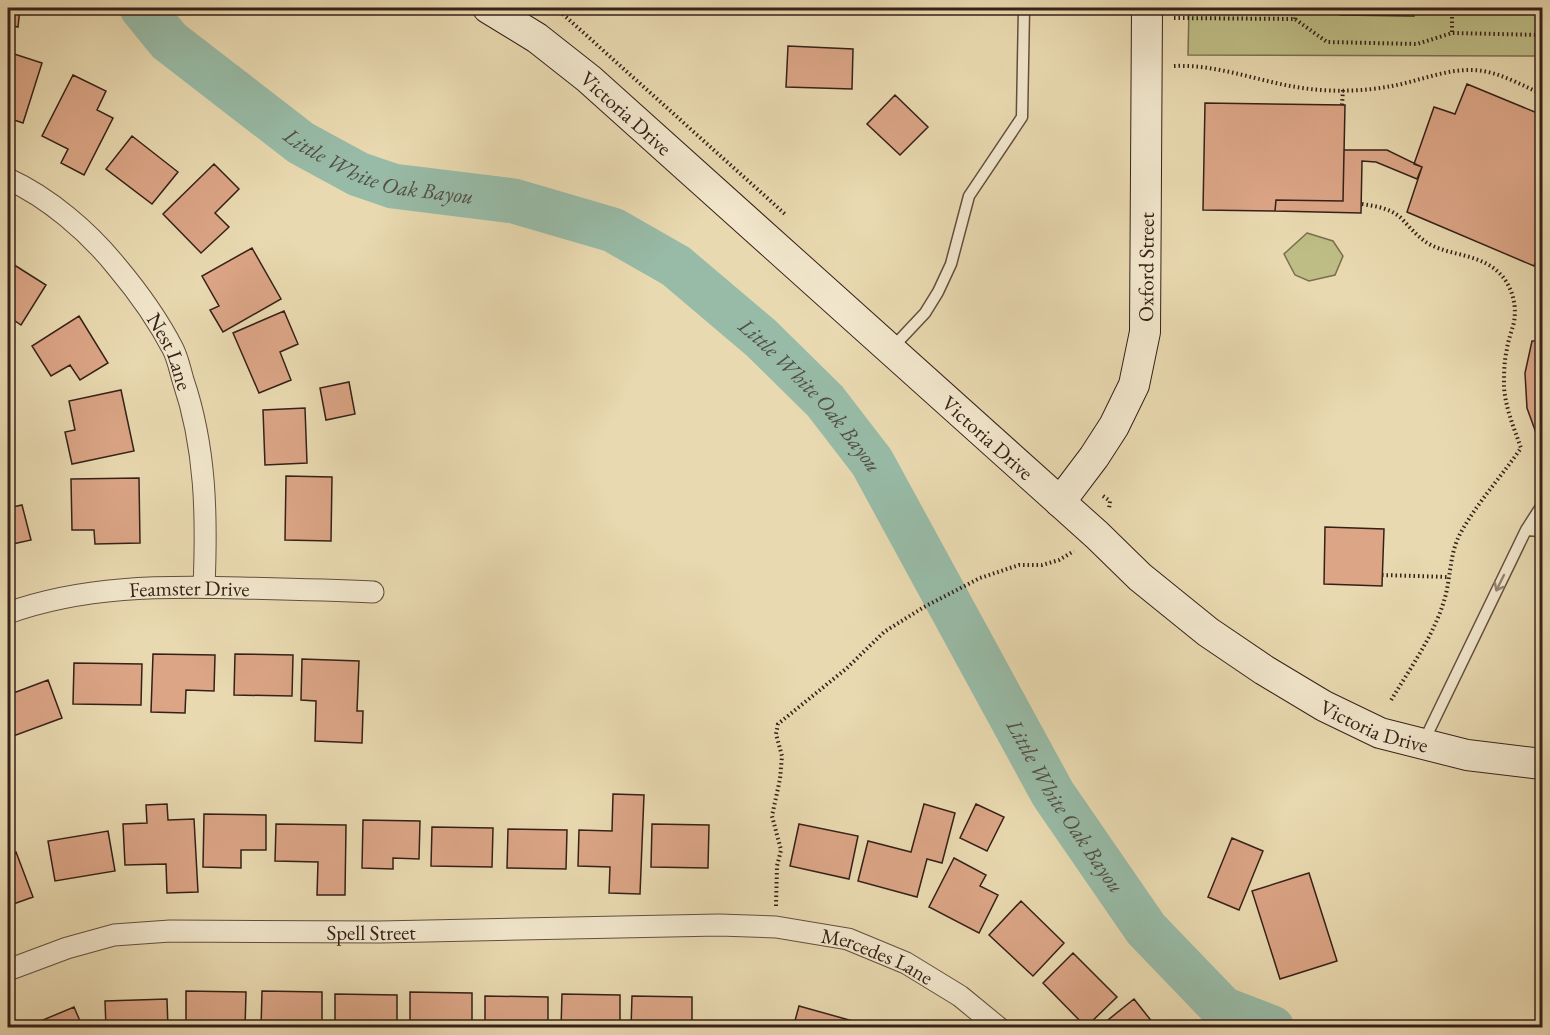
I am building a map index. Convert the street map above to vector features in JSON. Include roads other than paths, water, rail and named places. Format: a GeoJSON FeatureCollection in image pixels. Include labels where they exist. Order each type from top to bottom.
{"type":"FeatureCollection","features":[{"type":"Feature","properties":{"kind":"street","name":"Victoria Drive"},"geometry":{"type":"LineString","coordinates":[[488,8],[537,38],[589,79],[1097,535],[1140,578],[1208,632],[1264,670],[1324,706],[1380,733],[1467,755],[1542,764]]}},
{"type":"Feature","properties":{"kind":"street","name":"Oxford Street"},"geometry":{"type":"LineString","coordinates":[[1060,502],[1114,426],[1134,386],[1145,332],[1147,13]]}},
{"type":"Feature","properties":{"kind":"street","name":"Nest Lane"},"geometry":{"type":"LineString","coordinates":[[8,179],[55,208],[97,243],[140,295],[174,351],[193,409],[202,465],[207,523],[204,587]]}},
{"type":"Feature","properties":{"kind":"street","name":"Feamster Drive"},"geometry":{"type":"LineString","coordinates":[[8,613],[30,605],[87,592],[143,588],[374,591]]}},
{"type":"Feature","properties":{"kind":"street","name":"Mercedes Lane"},"geometry":{"type":"LineString","coordinates":[[741,926],[771,927],[848,939],[906,963],[960,996],[999,1028]]}},
{"type":"Feature","properties":{"kind":"street","name":"Spell Street"},"geometry":{"type":"LineString","coordinates":[[8,970],[67,948],[114,935],[170,931],[380,932],[741,926]]}},
{"type":"Feature","properties":{"kind":"lane"},"geometry":{"type":"LineString","coordinates":[[891,349],[926,313],[938,292],[951,264],[969,196],[1022,117],[1024,8]]}},
{"type":"Feature","properties":{"kind":"lane"},"geometry":{"type":"LineString","coordinates":[[1423,744],[1526,530],[1542,505]]}},
{"type":"Feature","properties":{"kind":"lane"},"geometry":{"type":"LineString","coordinates":[[1526,530],[1542,531]]}},
{"type":"Feature","properties":{"kind":"waterway","name":"Little White Oak Bayou"},"geometry":{"type":"LineString","coordinates":[[142,8],[169,41],[301,143],[358,174],[393,186],[514,201],[613,230],[676,266],[761,338],[825,401],[872,462],[1053,794],[1146,929],[1223,1009],[1272,1028]]}}]}
